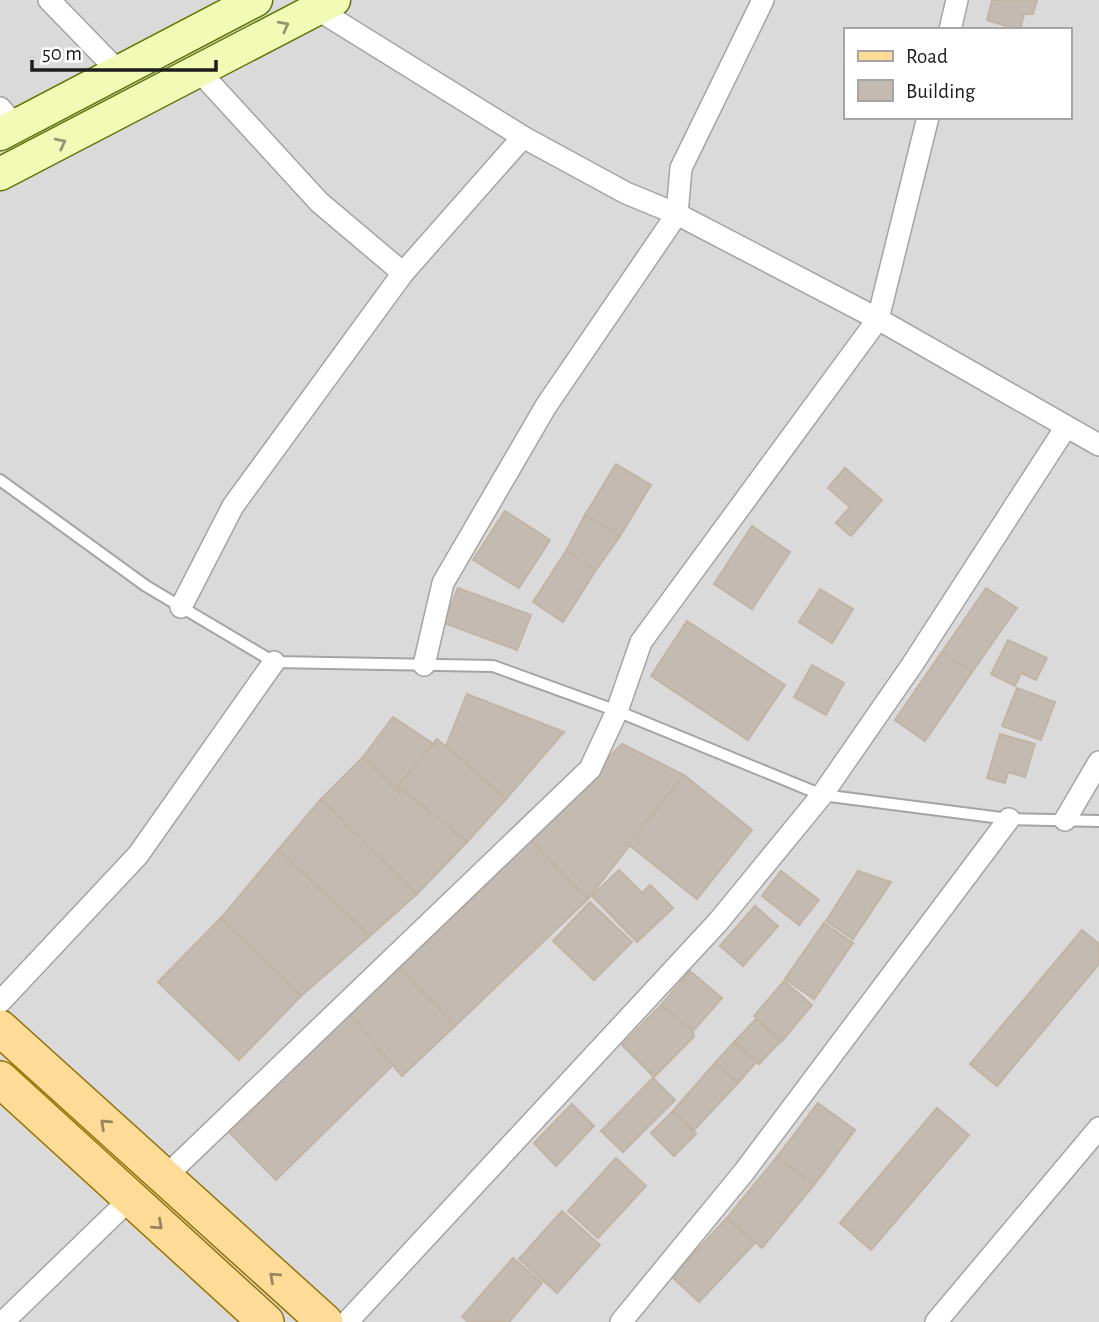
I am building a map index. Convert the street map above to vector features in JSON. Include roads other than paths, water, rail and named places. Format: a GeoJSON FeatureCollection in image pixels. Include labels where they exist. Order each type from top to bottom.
{"type":"FeatureCollection","features":[{"type":"Feature","properties":{"kind":"main road"},"geometry":{"type":"LineString","coordinates":[[5,123],[119,72],[256,0]]}},
{"type":"Feature","properties":{"kind":"main road"},"geometry":{"type":"LineString","coordinates":[[0,174],[325,4]]}},
{"type":"Feature","properties":{"kind":"main road"},"geometry":{"type":"LineString","coordinates":[[0,1028],[325,1322]]}},
{"type":"Feature","properties":{"kind":"main road"},"geometry":{"type":"LineString","coordinates":[[0,1079],[265,1322]]}},
{"type":"Feature","properties":{"kind":"street"},"geometry":{"type":"LineString","coordinates":[[49,0],[119,72]]}},
{"type":"Feature","properties":{"kind":"street"},"geometry":{"type":"LineString","coordinates":[[424,665],[443,583],[546,407],[677,214],[681,168],[763,0]]}},
{"type":"Feature","properties":{"kind":"street"},"geometry":{"type":"LineString","coordinates":[[950,28],[957,0]]}},
{"type":"Feature","properties":{"kind":"street"},"geometry":{"type":"LineString","coordinates":[[325,4],[523,136],[626,193],[677,214],[878,318],[1099,445]]}},
{"type":"Feature","properties":{"kind":"street"},"geometry":{"type":"LineString","coordinates":[[199,71],[319,202],[403,273]]}},
{"type":"Feature","properties":{"kind":"street"},"geometry":{"type":"LineString","coordinates":[[164,1178],[590,769],[617,711],[641,642],[878,318],[928,119]]}},
{"type":"Feature","properties":{"kind":"street"},"geometry":{"type":"LineString","coordinates":[[181,607],[233,506],[403,273],[523,136]]}},
{"type":"Feature","properties":{"kind":"street"},"geometry":{"type":"LineString","coordinates":[[348,1322],[718,922],[822,794],[912,665],[1066,427]]}},
{"type":"Feature","properties":{"kind":"street"},"geometry":{"type":"LineString","coordinates":[[0,1002],[138,855],[274,662]]}},
{"type":"Feature","properties":{"kind":"street"},"geometry":{"type":"LineString","coordinates":[[1065,820],[1099,762]]}},
{"type":"Feature","properties":{"kind":"street"},"geometry":{"type":"LineString","coordinates":[[621,1322],[744,1171],[1009,819]]}},
{"type":"Feature","properties":{"kind":"street"},"geometry":{"type":"LineString","coordinates":[[936,1322],[1099,1128]]}},
{"type":"Feature","properties":{"kind":"street"},"geometry":{"type":"LineString","coordinates":[[3,1322],[130,1199]]}},
{"type":"Feature","properties":{"kind":"lane"},"geometry":{"type":"LineString","coordinates":[[0,480],[146,586],[274,662],[493,666],[617,711],[822,794],[1009,819],[1099,821]]}}]}
